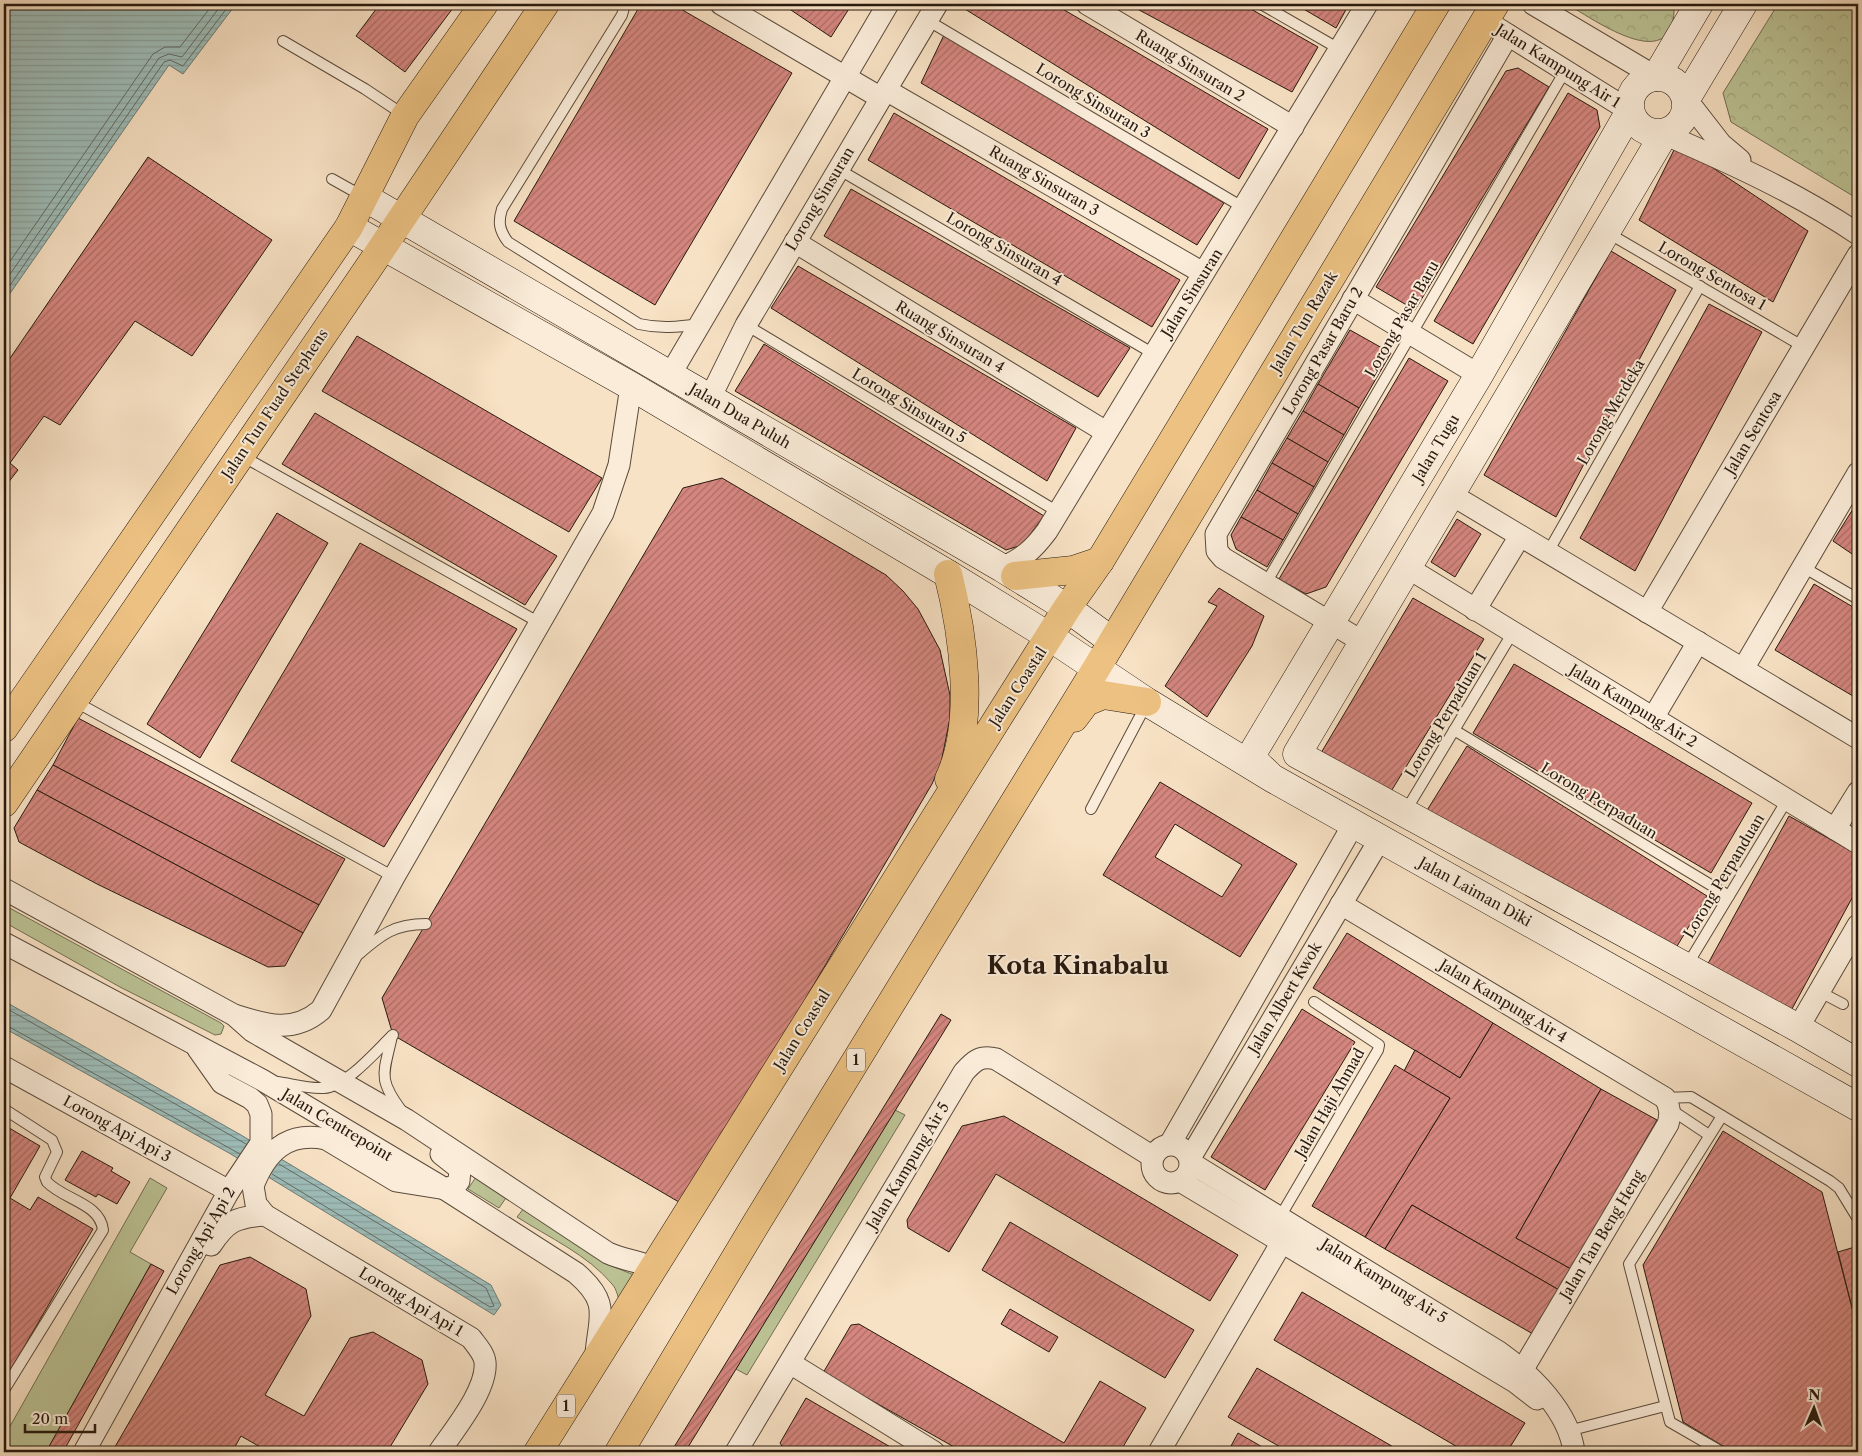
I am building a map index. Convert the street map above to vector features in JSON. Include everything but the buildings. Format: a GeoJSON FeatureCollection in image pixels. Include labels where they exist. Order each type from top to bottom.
{"type":"FeatureCollection","features":[{"type":"Feature","properties":{"kind":"main road"},"geometry":{"type":"LineString","coordinates":[[4,728],[349,228],[405,116],[484,4]]}},
{"type":"Feature","properties":{"kind":"main road"},"geometry":{"type":"LineString","coordinates":[[364,197],[500,4]]}},
{"type":"Feature","properties":{"kind":"main road","name":"Jalan Tun Fuad Stephens"},"geometry":{"type":"LineString","coordinates":[[4,803],[382,248],[545,4]]}},
{"type":"Feature","properties":{"kind":"main road"},"geometry":{"type":"LineString","coordinates":[[1067,608],[1100,561],[1366,123],[1436,4]]}},
{"type":"Feature","properties":{"kind":"main road"},"geometry":{"type":"LineString","coordinates":[[1366,123],[1457,4]]}},
{"type":"Feature","properties":{"kind":"main road","name":"Jalan Tun Razak"},"geometry":{"type":"LineString","coordinates":[[1112,641],[1490,12]]}},
{"type":"Feature","properties":{"kind":"main road"},"geometry":{"type":"LineString","coordinates":[[1009,572],[1073,570],[1100,561]]}},
{"type":"Feature","properties":{"kind":"main road"},"geometry":{"type":"LineString","coordinates":[[914,850],[951,775],[962,731],[963,654],[955,602],[948,574]]}},
{"type":"Feature","properties":{"kind":"main road","name":"Jalan Coastal"},"geometry":{"type":"LineString","coordinates":[[538,1452],[914,850],[1050,638],[1067,608]]}},
{"type":"Feature","properties":{"kind":"main road"},"geometry":{"type":"LineString","coordinates":[[1096,669],[1112,641]]}},
{"type":"Feature","properties":{"kind":"main road","name":"1"},"geometry":{"type":"LineString","coordinates":[[619,1452],[772,1197],[1096,669]]}},
{"type":"Feature","properties":{"kind":"main road"},"geometry":{"type":"LineString","coordinates":[[1035,769],[1086,702],[1094,697],[1117,696],[1148,702]]}},
{"type":"Feature","properties":{"kind":"street","name":"Ruang Sinsuran 3"},"geometry":{"type":"LineString","coordinates":[[721,4],[752,12],[845,77],[883,94],[1203,273]]}},
{"type":"Feature","properties":{"kind":"street"},"geometry":{"type":"LineString","coordinates":[[670,374],[888,4]]}},
{"type":"Feature","properties":{"kind":"street","name":"Ruang Sinsuran 2"},"geometry":{"type":"LineString","coordinates":[[1087,4],[1293,127]]}},
{"type":"Feature","properties":{"kind":"street","name":"Jalan Sinsuran"},"geometry":{"type":"LineString","coordinates":[[1009,572],[1034,549],[1058,512],[1368,4]]}},
{"type":"Feature","properties":{"kind":"street"},"geometry":{"type":"LineString","coordinates":[[1533,4],[1656,77],[1672,80],[1679,85],[1686,100],[1721,144],[1757,175]]}},
{"type":"Feature","properties":{"kind":"street"},"geometry":{"type":"LineString","coordinates":[[1699,4],[1656,77],[1641,83],[1635,88],[1630,103],[1630,112],[1634,120],[1646,132],[1664,134],[1757,175],[1824,211],[1858,234]]}},
{"type":"Feature","properties":{"kind":"street"},"geometry":{"type":"LineString","coordinates":[[1743,4],[1686,100],[1684,117],[1680,125],[1664,134],[1297,754],[1315,766],[1405,813],[1798,1028],[1858,1063]]}},
{"type":"Feature","properties":{"kind":"street","name":"Lorong Sinsuran"},"geometry":{"type":"LineString","coordinates":[[710,398],[746,325],[932,12]]}},
{"type":"Feature","properties":{"kind":"street","name":"Jalan Kampung Air 1"},"geometry":{"type":"LineString","coordinates":[[1490,12],[1508,35],[1630,112]]}},
{"type":"Feature","properties":{"kind":"street","name":"Lorong Pasar Baru 2"},"geometry":{"type":"LineString","coordinates":[[1363,642],[1223,558],[1217,551],[1216,534],[1508,35]]}},
{"type":"Feature","properties":{"kind":"street","name":"Jalan Tugu"},"geometry":{"type":"LineString","coordinates":[[1272,778],[1253,760],[1255,749],[1479,375],[1630,112]]}},
{"type":"Feature","properties":{"kind":"street","name":"Jalan Dua Puluh"},"geometry":{"type":"LineString","coordinates":[[364,197],[400,220],[670,374],[1009,572],[1067,608],[1112,641]]}},
{"type":"Feature","properties":{"kind":"street","name":"Jalan Dua Puluh"},"geometry":{"type":"LineString","coordinates":[[349,228],[631,386],[948,574],[1096,669]]}},
{"type":"Feature","properties":{"kind":"street","name":"Ruang Sinsuran 4"},"geometry":{"type":"LineString","coordinates":[[795,242],[1106,432]]}},
{"type":"Feature","properties":{"kind":"street","name":"Jalan Sentosa"},"geometry":{"type":"LineString","coordinates":[[1647,612],[1858,255]]}},
{"type":"Feature","properties":{"kind":"street"},"geometry":{"type":"LineString","coordinates":[[457,290],[474,262]]}},
{"type":"Feature","properties":{"kind":"street"},"geometry":{"type":"LineString","coordinates":[[1353,299],[1479,375]]}},
{"type":"Feature","properties":{"kind":"street"},"geometry":{"type":"LineString","coordinates":[[234,1016],[269,1026],[288,1027],[312,1018],[321,1010],[394,877],[602,513],[619,465],[631,386]]}},
{"type":"Feature","properties":{"kind":"street"},"geometry":{"type":"LineString","coordinates":[[1743,669],[1858,473]]}},
{"type":"Feature","properties":{"kind":"street"},"geometry":{"type":"LineString","coordinates":[[1452,495],[1858,738]]}},
{"type":"Feature","properties":{"kind":"street"},"geometry":{"type":"LineString","coordinates":[[1475,610],[1520,536]]}},
{"type":"Feature","properties":{"kind":"street","name":"Jalan Kampung Air 2"},"geometry":{"type":"LineString","coordinates":[[1408,568],[1858,843]]}},
{"type":"Feature","properties":{"kind":"street"},"geometry":{"type":"LineString","coordinates":[[1653,718],[1698,642]]}},
{"type":"Feature","properties":{"kind":"street","name":"Jalan Laiman Diki"},"geometry":{"type":"LineString","coordinates":[[1096,669],[1272,778],[1354,826],[1858,1107]]}},
{"type":"Feature","properties":{"kind":"street"},"geometry":{"type":"LineString","coordinates":[[1835,830],[1858,792]]}},
{"type":"Feature","properties":{"kind":"street","name":"Jalan Albert Kwok"},"geometry":{"type":"LineString","coordinates":[[1170,1144],[1354,826]]}},
{"type":"Feature","properties":{"kind":"street","name":"Jalan Albert Kwok"},"geometry":{"type":"LineString","coordinates":[[1191,1160],[1380,839]]}},
{"type":"Feature","properties":{"kind":"street"},"geometry":{"type":"LineString","coordinates":[[4,888],[234,1016],[252,1031],[407,1120],[608,1253],[626,1261],[643,1263],[654,1268]]}},
{"type":"Feature","properties":{"kind":"street","name":"Jalan Kampung Air 4"},"geometry":{"type":"LineString","coordinates":[[1341,904],[1667,1104]]}},
{"type":"Feature","properties":{"kind":"street"},"geometry":{"type":"LineString","coordinates":[[1798,1028],[1858,925]]}},
{"type":"Feature","properties":{"kind":"street","name":"Jalan Centrepoint"},"geometry":{"type":"LineString","coordinates":[[4,943],[262,1080],[440,1186],[586,1282],[599,1303],[602,1316],[595,1362]]}},
{"type":"Feature","properties":{"kind":"street","name":"Lorong Api Api 2"},"geometry":{"type":"LineString","coordinates":[[84,1452],[229,1191],[261,1143],[261,1114],[257,1104],[250,1098],[222,1083],[196,1046]]}},
{"type":"Feature","properties":{"kind":"street","name":"Jalan Kampung Air 5"},"geometry":{"type":"LineString","coordinates":[[736,1452],[964,1072],[976,1059],[987,1056],[996,1059],[1153,1157]]}},
{"type":"Feature","properties":{"kind":"street","name":"Lorong Api Api 3"},"geometry":{"type":"LineString","coordinates":[[4,1067],[229,1191]]}},
{"type":"Feature","properties":{"kind":"street","name":"Jalan Tan Beng Heng"},"geometry":{"type":"LineString","coordinates":[[1523,1369],[1668,1124],[1667,1104]]}},
{"type":"Feature","properties":{"kind":"street"},"geometry":{"type":"LineString","coordinates":[[407,1120],[424,1141],[460,1169],[460,1181],[456,1186],[446,1189],[440,1186]]}},
{"type":"Feature","properties":{"kind":"street","name":"Lorong Api Api 1"},"geometry":{"type":"LineString","coordinates":[[439,1452],[481,1388],[485,1362],[480,1349],[471,1338],[265,1215],[253,1196],[252,1186],[275,1148],[298,1137],[314,1136],[326,1139],[396,1181],[440,1186]]}},
{"type":"Feature","properties":{"kind":"street"},"geometry":{"type":"LineString","coordinates":[[1170,1144],[1182,1147],[1191,1160],[1188,1174],[1180,1181],[1169,1183],[1158,1178],[1153,1169],[1153,1157],[1159,1148],[1170,1144]]}},
{"type":"Feature","properties":{"kind":"street","name":"Jalan Kampung Air 5"},"geometry":{"type":"LineString","coordinates":[[1191,1160],[1523,1369],[1538,1384],[1564,1424],[1574,1452]]}},
{"type":"Feature","properties":{"kind":"street"},"geometry":{"type":"LineString","coordinates":[[1180,1181],[1515,1382],[1564,1424]]}},
{"type":"Feature","properties":{"kind":"street"},"geometry":{"type":"LineString","coordinates":[[189,1262],[201,1260],[223,1227],[231,1222],[247,1217],[265,1215]]}},
{"type":"Feature","properties":{"kind":"street"},"geometry":{"type":"LineString","coordinates":[[1159,1452],[1282,1242]]}},
{"type":"Feature","properties":{"kind":"street"},"geometry":{"type":"LineString","coordinates":[[790,1363],[934,1452]]}},
{"type":"Feature","properties":{"kind":"lane"},"geometry":{"type":"LineString","coordinates":[[626,4],[622,15],[502,209],[499,220],[501,233],[508,242],[640,324],[656,328],[674,328],[700,324]]}},
{"type":"Feature","properties":{"kind":"lane"},"geometry":{"type":"LineString","coordinates":[[1261,4],[1341,50]]}},
{"type":"Feature","properties":{"kind":"lane","name":"Lorong Sinsuran 3"},"geometry":{"type":"LineString","coordinates":[[932,12],[1244,208]]}},
{"type":"Feature","properties":{"kind":"lane"},"geometry":{"type":"LineString","coordinates":[[283,41],[366,89],[405,116]]}},
{"type":"Feature","properties":{"kind":"lane","name":"Lorong Pasar Baru"},"geometry":{"type":"LineString","coordinates":[[1266,583],[1410,333],[1565,71]]}},
{"type":"Feature","properties":{"kind":"lane","name":"Lorong Sinsuran 4"},"geometry":{"type":"LineString","coordinates":[[838,169],[1154,354]]}},
{"type":"Feature","properties":{"kind":"lane"},"geometry":{"type":"LineString","coordinates":[[332,180],[364,197]]}},
{"type":"Feature","properties":{"kind":"lane","name":"Lorong Sentosa 1"},"geometry":{"type":"LineString","coordinates":[[1606,231],[1804,347]]}},
{"type":"Feature","properties":{"kind":"lane","name":"Lorong Merdeka"},"geometry":{"type":"LineString","coordinates":[[1548,552],[1700,286]]}},
{"type":"Feature","properties":{"kind":"lane","name":"Lorong Sinsuran 5"},"geometry":{"type":"LineString","coordinates":[[746,325],[1058,512]]}},
{"type":"Feature","properties":{"kind":"lane"},"geometry":{"type":"LineString","coordinates":[[240,455],[540,623]]}},
{"type":"Feature","properties":{"kind":"lane"},"geometry":{"type":"LineString","coordinates":[[1803,567],[1858,599]]}},
{"type":"Feature","properties":{"kind":"lane","name":"Lorong Perpaduan 1"},"geometry":{"type":"LineString","coordinates":[[1405,813],[1513,632]]}},
{"type":"Feature","properties":{"kind":"lane"},"geometry":{"type":"LineString","coordinates":[[73,701],[394,877]]}},
{"type":"Feature","properties":{"kind":"lane"},"geometry":{"type":"LineString","coordinates":[[1091,808],[1148,702]]}},
{"type":"Feature","properties":{"kind":"lane","name":"Lorong Perpaduan"},"geometry":{"type":"LineString","coordinates":[[1454,730],[1729,896]]}},
{"type":"Feature","properties":{"kind":"lane","name":"Lorong Perpanduan"},"geometry":{"type":"LineString","coordinates":[[1686,968],[1787,800]]}},
{"type":"Feature","properties":{"kind":"lane"},"geometry":{"type":"LineString","coordinates":[[345,966],[385,933],[398,926],[426,924]]}},
{"type":"Feature","properties":{"kind":"lane"},"geometry":{"type":"LineString","coordinates":[[1820,992],[1843,1004]]}},
{"type":"Feature","properties":{"kind":"lane","name":"Jalan Haji Ahmad"},"geometry":{"type":"LineString","coordinates":[[1280,1217],[1378,1050],[1379,1044],[1314,1002]]}},
{"type":"Feature","properties":{"kind":"lane"},"geometry":{"type":"LineString","coordinates":[[262,1080],[325,1088],[341,1082],[369,1059],[393,1035],[384,1081],[388,1093],[407,1120]]}},
{"type":"Feature","properties":{"kind":"lane"},"geometry":{"type":"LineString","coordinates":[[1667,1104],[1692,1097],[1830,1181],[1839,1188],[1858,1219]]}},
{"type":"Feature","properties":{"kind":"lane"},"geometry":{"type":"LineString","coordinates":[[1667,1104],[1709,1134]]}},
{"type":"Feature","properties":{"kind":"lane"},"geometry":{"type":"LineString","coordinates":[[4,1109],[52,1140],[57,1152],[45,1176],[48,1182],[96,1213],[102,1222],[103,1230],[4,1390]]}},
{"type":"Feature","properties":{"kind":"lane"},"geometry":{"type":"LineString","coordinates":[[1722,1116],[1629,1264],[1670,1422],[1722,1452]]}},
{"type":"Feature","properties":{"kind":"lane"},"geometry":{"type":"LineString","coordinates":[[1564,1424],[1665,1406]]}},
{"type":"Feature","properties":{"kind":"green space"},"geometry":{"type":"Polygon","coordinates":[[[1567,4],[1674,4],[1671,26],[1663,38],[1649,41],[1632,38],[1614,31],[1567,4]]]}},
{"type":"Feature","properties":{"kind":"green space"},"geometry":{"type":"Polygon","coordinates":[[[1778,4],[1858,4],[1858,199],[1731,122],[1723,93],[1778,4]]]}},
{"type":"Feature","properties":{"kind":"green space"},"geometry":{"type":"Polygon","coordinates":[[[4,905],[221,1023],[224,1026],[221,1034],[215,1035],[120,987],[4,922],[4,905]]]}},
{"type":"Feature","properties":{"kind":"green space"},"geometry":{"type":"Polygon","coordinates":[[[895,1110],[905,1115],[747,1375],[736,1369],[895,1110]]]}},
{"type":"Feature","properties":{"kind":"green space"},"geometry":{"type":"Polygon","coordinates":[[[478,1174],[508,1195],[499,1208],[468,1189],[478,1174]]]}},
{"type":"Feature","properties":{"kind":"green space"},"geometry":{"type":"Polygon","coordinates":[[[150,1178],[167,1188],[130,1252],[151,1264],[46,1452],[4,1452],[4,1437],[150,1178]]]}},
{"type":"Feature","properties":{"kind":"green space"},"geometry":{"type":"Polygon","coordinates":[[[524,1208],[607,1264],[634,1275],[621,1305],[614,1286],[591,1264],[580,1255],[517,1217],[524,1208]]]}},
{"type":"Feature","properties":{"kind":"water"},"geometry":{"type":"Polygon","coordinates":[[[4,4],[236,4],[183,74],[169,65],[4,302],[4,4]]]}},
{"type":"Feature","properties":{"kind":"water"},"geometry":{"type":"Polygon","coordinates":[[[4,1001],[241,1135],[491,1285],[501,1305],[494,1315],[229,1153],[4,1028],[4,1001]]]}},
{"type":"Feature","properties":{"kind":"district","name":"Kota Kinabalu"},"geometry":{"type":"Point","coordinates":[1078,965]}}]}
